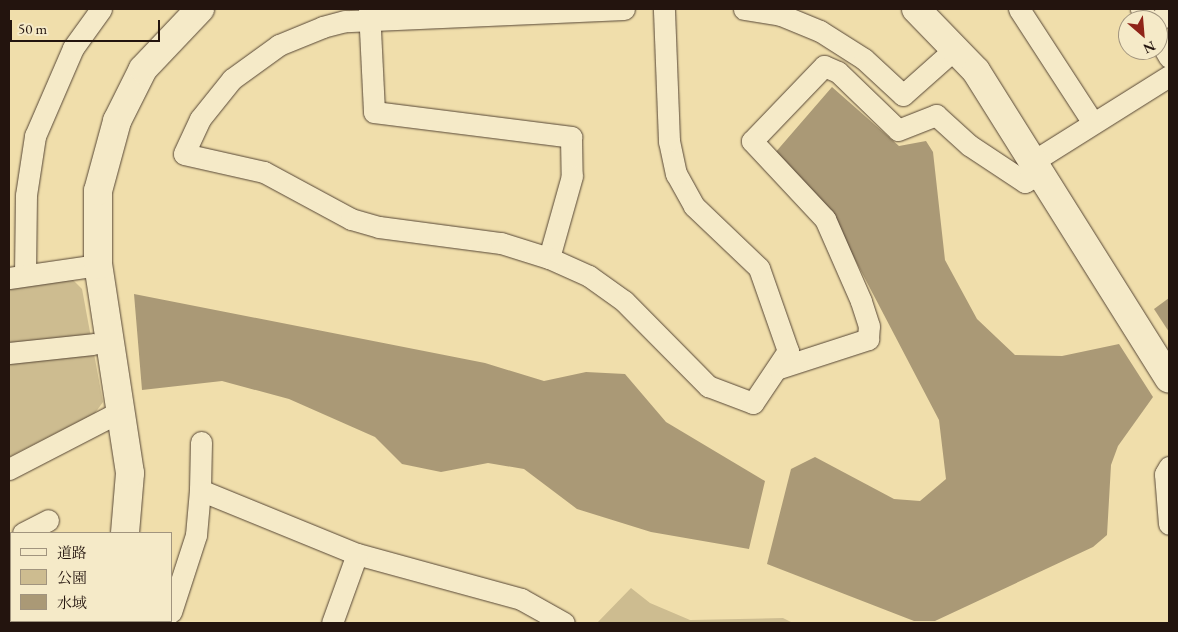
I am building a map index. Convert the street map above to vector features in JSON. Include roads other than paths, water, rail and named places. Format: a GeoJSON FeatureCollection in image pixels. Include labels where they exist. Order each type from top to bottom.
{"type":"FeatureCollection","features":[{"type":"Feature","properties":{"kind":"street"},"geometry":{"type":"LineString","coordinates":[[98,265],[17,277],[35,136],[74,48],[101,9]]}},
{"type":"Feature","properties":{"kind":"street"},"geometry":{"type":"LineString","coordinates":[[125,532],[130,473],[123,410],[98,265],[98,191],[117,121],[143,69],[200,9]]}},
{"type":"Feature","properties":{"kind":"street"},"geometry":{"type":"LineString","coordinates":[[624,9],[369,14],[302,34],[258,58],[215,99],[184,154],[264,172],[351,219],[378,227],[502,243],[548,258],[589,276],[624,301],[708,386],[753,403],[779,368],[788,351],[759,268],[694,206],[676,174],[669,141],[664,9]]}},
{"type":"Feature","properties":{"kind":"street"},"geometry":{"type":"LineString","coordinates":[[744,9],[780,15],[820,31],[864,59],[903,95],[957,47]]}},
{"type":"Feature","properties":{"kind":"street"},"geometry":{"type":"LineString","coordinates":[[916,9],[957,47],[1037,167],[1169,379]]}},
{"type":"Feature","properties":{"kind":"street"},"geometry":{"type":"LineString","coordinates":[[1019,9],[1093,123]]}},
{"type":"Feature","properties":{"kind":"street"},"geometry":{"type":"LineString","coordinates":[[369,14],[374,112],[571,137],[572,176],[548,258]]}},
{"type":"Feature","properties":{"kind":"street"},"geometry":{"type":"LineString","coordinates":[[779,368],[868,339],[869,326],[861,301],[825,219],[752,141],[824,66],[838,72],[898,130],[936,115],[969,145],[1025,182],[1037,167],[1093,123],[1169,76]]}},
{"type":"Feature","properties":{"kind":"street"},"geometry":{"type":"LineString","coordinates":[[9,353],[93,344]]}},
{"type":"Feature","properties":{"kind":"street"},"geometry":{"type":"LineString","coordinates":[[9,469],[123,410]]}},
{"type":"Feature","properties":{"kind":"street"},"geometry":{"type":"LineString","coordinates":[[172,607],[178,578],[196,535],[200,490],[201,442]]}},
{"type":"Feature","properties":{"kind":"street"},"geometry":{"type":"LineString","coordinates":[[1169,467],[1165,474],[1169,524]]}},
{"type":"Feature","properties":{"kind":"street"},"geometry":{"type":"LineString","coordinates":[[200,490],[357,554],[521,599],[564,623]]}},
{"type":"Feature","properties":{"kind":"street"},"geometry":{"type":"LineString","coordinates":[[25,532],[48,520]]}},
{"type":"Feature","properties":{"kind":"street"},"geometry":{"type":"LineString","coordinates":[[332,623],[357,554]]}},
{"type":"Feature","properties":{"kind":"water"},"geometry":{"type":"Polygon","coordinates":[[[832,87],[899,146],[926,141],[933,152],[945,260],[977,319],[1015,355],[1062,356],[1119,344],[1153,397],[1118,446],[1111,465],[1107,535],[1093,547],[935,621],[914,621],[767,564],[791,469],[815,457],[894,499],[920,501],[946,479],[939,420],[828,208],[774,154],[832,87]]]}},
{"type":"Feature","properties":{"kind":"water"},"geometry":{"type":"Polygon","coordinates":[[[134,294],[485,363],[544,381],[586,372],[625,374],[666,422],[765,481],[749,549],[651,532],[577,509],[524,469],[488,463],[441,472],[402,464],[375,437],[289,399],[222,381],[142,390],[134,294]]]}},
{"type":"Feature","properties":{"kind":"water"},"geometry":{"type":"Polygon","coordinates":[[[1169,298],[1169,332],[1154,309],[1169,298]]]}}]}
